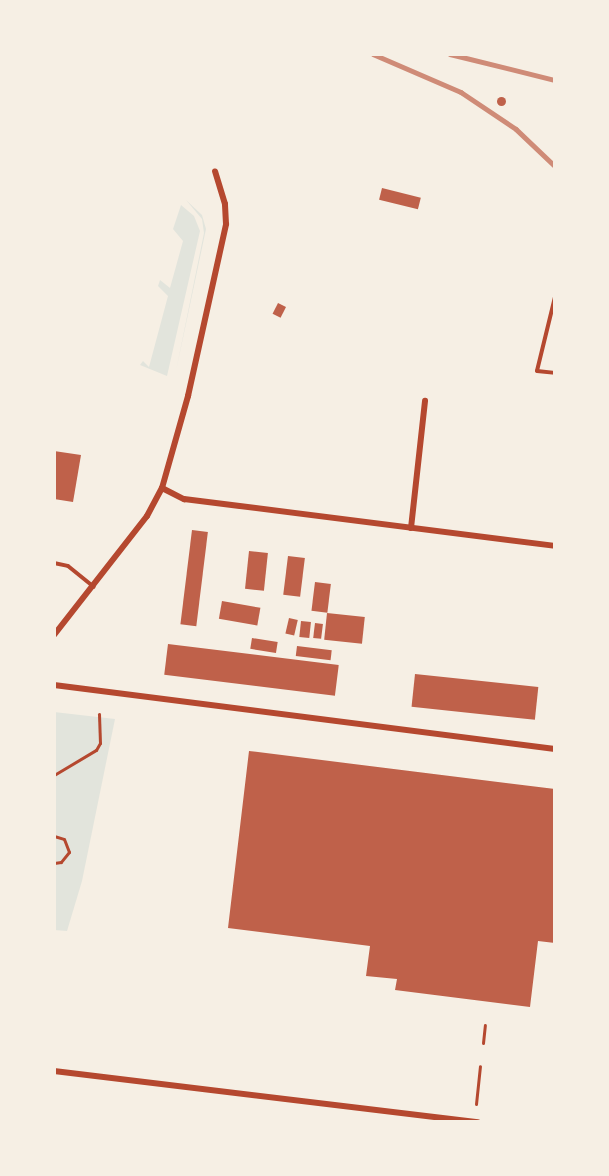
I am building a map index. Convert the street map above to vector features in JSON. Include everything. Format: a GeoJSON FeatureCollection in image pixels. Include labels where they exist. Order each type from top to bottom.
{"type":"FeatureCollection","features":[{"type":"Feature","properties":{"kind":"street"},"geometry":{"type":"LineString","coordinates":[[54,635],[95,587],[147,516],[162,488],[188,396],[226,224],[225,204],[215,172]]}},
{"type":"Feature","properties":{"kind":"street"},"geometry":{"type":"LineString","coordinates":[[411,528],[426,401]]}},
{"type":"Feature","properties":{"kind":"street"},"geometry":{"type":"LineString","coordinates":[[162,488],[184,499],[555,546]]}},
{"type":"Feature","properties":{"kind":"street"},"geometry":{"type":"LineString","coordinates":[[54,685],[555,749]]}},
{"type":"Feature","properties":{"kind":"street"},"geometry":{"type":"LineString","coordinates":[[54,1071],[478,1122]]}},
{"type":"Feature","properties":{"kind":"lane"},"geometry":{"type":"LineString","coordinates":[[555,297],[537,370],[555,373]]}},
{"type":"Feature","properties":{"kind":"lane"},"geometry":{"type":"LineString","coordinates":[[54,562],[68,566],[95,587]]}},
{"type":"Feature","properties":{"kind":"path"},"geometry":{"type":"LineString","coordinates":[[54,775],[96,750],[100,743],[99,714]]}},
{"type":"Feature","properties":{"kind":"path"},"geometry":{"type":"LineString","coordinates":[[54,836],[64,839],[69,852],[61,862],[54,863]]}},
{"type":"Feature","properties":{"kind":"path"},"geometry":{"type":"LineString","coordinates":[[483,1043],[485,1025]]}},
{"type":"Feature","properties":{"kind":"path"},"geometry":{"type":"LineString","coordinates":[[476,1104],[480,1066]]}},
{"type":"Feature","properties":{"kind":"shaded area"},"geometry":{"type":"Polygon","coordinates":[[[186,200],[202,215],[206,229],[176,371],[204,233],[202,219],[186,200]]]}},
{"type":"Feature","properties":{"kind":"shaded area"},"geometry":{"type":"Polygon","coordinates":[[[181,205],[194,216],[200,231],[167,376],[140,365],[143,361],[149,367],[168,296],[158,286],[160,280],[170,288],[183,241],[173,229],[181,205]]]}},
{"type":"Feature","properties":{"kind":"shaded area"},"geometry":{"type":"Polygon","coordinates":[[[54,712],[115,719],[82,881],[67,931],[54,930],[54,712]]]}},
{"type":"Feature","properties":{"kind":"building"},"geometry":{"type":"Polygon","coordinates":[[[501,96],[506,101],[501,106],[496,101],[501,96]]]}},
{"type":"Feature","properties":{"kind":"building"},"geometry":{"type":"Polygon","coordinates":[[[382,188],[421,198],[418,209],[379,200],[382,188]]]}},
{"type":"Feature","properties":{"kind":"building"},"geometry":{"type":"Polygon","coordinates":[[[278,303],[286,307],[281,318],[273,314],[278,303]]]}},
{"type":"Feature","properties":{"kind":"building"},"geometry":{"type":"Polygon","coordinates":[[[54,451],[81,455],[73,502],[54,499],[54,451]]]}},
{"type":"Feature","properties":{"kind":"building"},"geometry":{"type":"Polygon","coordinates":[[[192,530],[208,532],[196,626],[180,624],[192,530]]]}},
{"type":"Feature","properties":{"kind":"building"},"geometry":{"type":"Polygon","coordinates":[[[249,551],[268,553],[264,591],[245,589],[249,551]]]}},
{"type":"Feature","properties":{"kind":"building"},"geometry":{"type":"Polygon","coordinates":[[[288,556],[305,558],[300,597],[283,595],[288,556]]]}},
{"type":"Feature","properties":{"kind":"building"},"geometry":{"type":"Polygon","coordinates":[[[315,582],[331,584],[327,613],[311,611],[315,582]]]}},
{"type":"Feature","properties":{"kind":"building"},"geometry":{"type":"Polygon","coordinates":[[[222,601],[260,608],[257,625],[219,619],[222,601]]]}},
{"type":"Feature","properties":{"kind":"building"},"geometry":{"type":"Polygon","coordinates":[[[327,613],[365,617],[362,644],[324,640],[327,613]]]}},
{"type":"Feature","properties":{"kind":"building"},"geometry":{"type":"Polygon","coordinates":[[[289,618],[298,620],[294,636],[285,634],[289,618]]]}},
{"type":"Feature","properties":{"kind":"building"},"geometry":{"type":"Polygon","coordinates":[[[301,621],[311,622],[309,638],[299,637],[301,621]]]}},
{"type":"Feature","properties":{"kind":"building"},"geometry":{"type":"Polygon","coordinates":[[[315,623],[323,624],[321,639],[313,638],[315,623]]]}},
{"type":"Feature","properties":{"kind":"building"},"geometry":{"type":"Polygon","coordinates":[[[252,638],[278,642],[276,653],[250,649],[252,638]]]}},
{"type":"Feature","properties":{"kind":"building"},"geometry":{"type":"Polygon","coordinates":[[[168,644],[339,665],[335,696],[164,675],[168,644]]]}},
{"type":"Feature","properties":{"kind":"building"},"geometry":{"type":"Polygon","coordinates":[[[297,646],[332,650],[331,660],[296,656],[297,646]]]}},
{"type":"Feature","properties":{"kind":"building"},"geometry":{"type":"Polygon","coordinates":[[[415,674],[538,687],[535,720],[412,707],[415,674]]]}},
{"type":"Feature","properties":{"kind":"building"},"geometry":{"type":"Polygon","coordinates":[[[249,751],[555,789],[555,943],[538,941],[530,1007],[395,990],[397,979],[366,976],[370,946],[228,928],[249,751]]]}},
{"type":"Feature","properties":{"kind":"railway"},"geometry":{"type":"LineString","coordinates":[[373,54],[461,92],[516,129],[555,166]]}},
{"type":"Feature","properties":{"kind":"railway"},"geometry":{"type":"LineString","coordinates":[[450,54],[555,80]]}}]}
